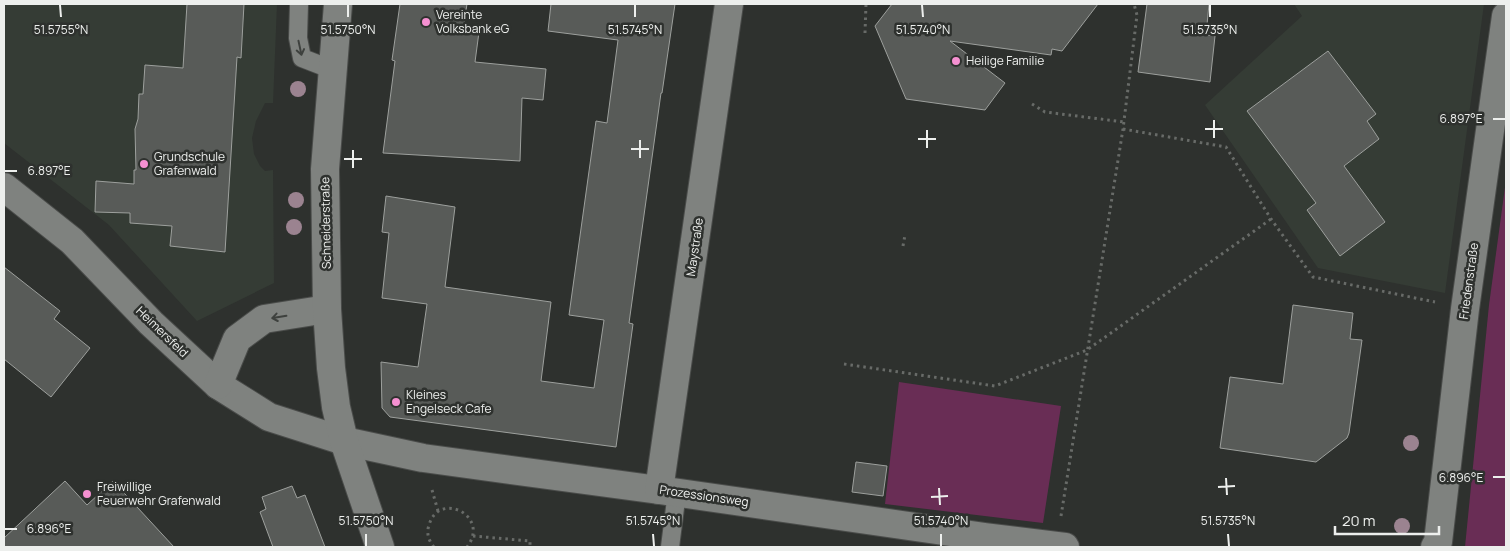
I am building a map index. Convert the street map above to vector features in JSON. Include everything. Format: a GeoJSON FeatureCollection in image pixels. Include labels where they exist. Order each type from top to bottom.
{"type":"FeatureCollection","features":[{"type":"Feature","properties":{"kind":"street","name":"Schneiderstraße"},"geometry":{"type":"LineString","coordinates":[[338,4],[325,169],[327,309],[331,368],[336,407],[344,441],[380,547]]}},
{"type":"Feature","properties":{"kind":"street","name":"Maystraße"},"geometry":{"type":"LineString","coordinates":[[668,491],[729,4]]}},
{"type":"Feature","properties":{"kind":"street","name":"Friedenstraße"},"geometry":{"type":"LineString","coordinates":[[1435,547],[1438,542],[1465,309],[1506,16]]}},
{"type":"Feature","properties":{"kind":"street","name":"Heimersfeld"},"geometry":{"type":"LineString","coordinates":[[4,187],[72,241],[151,323],[218,385],[269,416],[344,441]]}},
{"type":"Feature","properties":{"kind":"street"},"geometry":{"type":"LineString","coordinates":[[218,385],[237,339],[264,319],[327,309]]}},
{"type":"Feature","properties":{"kind":"street","name":"Prozessionsweg"},"geometry":{"type":"LineString","coordinates":[[344,441],[423,458],[1061,547]]}},
{"type":"Feature","properties":{"kind":"lane"},"geometry":{"type":"LineString","coordinates":[[299,4],[298,38],[302,58],[333,70]]}},
{"type":"Feature","properties":{"kind":"lane"},"geometry":{"type":"LineString","coordinates":[[668,491],[670,547]]}},
{"type":"Feature","properties":{"kind":"path"},"geometry":{"type":"LineString","coordinates":[[865,33],[866,4]]}},
{"type":"Feature","properties":{"kind":"path"},"geometry":{"type":"LineString","coordinates":[[1061,547],[1087,350],[1123,130],[1136,15],[1134,4]]}},
{"type":"Feature","properties":{"kind":"path"},"geometry":{"type":"LineString","coordinates":[[1032,104],[1044,112],[1124,122]]}},
{"type":"Feature","properties":{"kind":"path"},"geometry":{"type":"LineString","coordinates":[[1123,130],[1226,147],[1271,219],[1313,276],[1465,309]]}},
{"type":"Feature","properties":{"kind":"path"},"geometry":{"type":"LineString","coordinates":[[844,364],[996,386],[1087,350],[1271,219]]}},
{"type":"Feature","properties":{"kind":"path"},"geometry":{"type":"LineString","coordinates":[[903,246],[904,235]]}},
{"type":"Feature","properties":{"kind":"path"},"geometry":{"type":"LineString","coordinates":[[434,547],[430,542],[427,530],[430,519],[438,511],[448,508],[460,510],[468,516],[473,526],[473,536],[467,547]]}},
{"type":"Feature","properties":{"kind":"path"},"geometry":{"type":"LineString","coordinates":[[473,536],[530,541],[530,547]]}},
{"type":"Feature","properties":{"kind":"shaded area","name":"Grundschule Grafenwald"},"geometry":{"type":"Polygon","coordinates":[[[4,4],[277,4],[273,103],[265,103],[256,121],[252,138],[254,154],[260,166],[265,171],[273,170],[274,283],[197,321],[109,225],[4,143],[4,4]]]}},
{"type":"Feature","properties":{"kind":"shaded area"},"geometry":{"type":"Polygon","coordinates":[[[1294,4],[1484,4],[1445,293],[1318,268],[1205,105],[1302,16],[1294,4]]]}},
{"type":"Feature","properties":{"kind":"shaded area"},"geometry":{"type":"Polygon","coordinates":[[[1506,180],[1506,547],[1465,547],[1489,305],[1506,180]]]}},
{"type":"Feature","properties":{"kind":"shaded area"},"geometry":{"type":"Polygon","coordinates":[[[899,382],[1061,406],[1043,523],[885,504],[899,382]]]}},
{"type":"Feature","properties":{"kind":"building"},"geometry":{"type":"Polygon","coordinates":[[[187,4],[244,4],[241,58],[237,57],[225,252],[170,246],[172,226],[130,223],[130,213],[95,212],[96,181],[134,184],[134,170],[136,170],[135,129],[138,119],[139,94],[143,94],[145,65],[183,68],[187,4]]]}},
{"type":"Feature","properties":{"kind":"building"},"geometry":{"type":"Polygon","coordinates":[[[400,4],[467,4],[463,30],[479,32],[475,62],[546,69],[543,100],[522,98],[520,161],[383,153],[395,61],[392,60],[400,4]]]}},
{"type":"Feature","properties":{"kind":"building"},"geometry":{"type":"Polygon","coordinates":[[[551,4],[675,4],[629,323],[633,324],[616,447],[390,417],[382,408],[381,362],[418,367],[427,304],[382,298],[389,233],[382,232],[386,196],[455,207],[445,287],[551,302],[541,381],[594,388],[604,320],[569,315],[596,121],[607,123],[618,40],[548,31],[551,4]]]}},
{"type":"Feature","properties":{"kind":"building","name":"Heilige Familie"},"geometry":{"type":"Polygon","coordinates":[[[892,4],[1098,4],[1062,51],[1052,49],[1051,55],[950,41],[1005,83],[985,110],[906,99],[875,26],[892,4]]]}},
{"type":"Feature","properties":{"kind":"building"},"geometry":{"type":"Polygon","coordinates":[[[1147,4],[1209,4],[1206,35],[1215,36],[1210,82],[1138,72],[1147,4]]]}},
{"type":"Feature","properties":{"kind":"building"},"geometry":{"type":"Polygon","coordinates":[[[1328,51],[1376,114],[1367,121],[1379,139],[1344,166],[1385,222],[1340,256],[1307,210],[1316,203],[1247,111],[1328,51]]]}},
{"type":"Feature","properties":{"kind":"building"},"geometry":{"type":"Polygon","coordinates":[[[4,267],[60,311],[54,319],[90,348],[51,397],[4,359],[4,267]]]}},
{"type":"Feature","properties":{"kind":"building"},"geometry":{"type":"Polygon","coordinates":[[[1293,305],[1353,313],[1350,339],[1362,340],[1347,438],[1316,462],[1220,448],[1230,377],[1283,384],[1293,305]]]}},
{"type":"Feature","properties":{"kind":"building"},"geometry":{"type":"Polygon","coordinates":[[[856,462],[887,466],[883,496],[852,492],[856,462]]]}},
{"type":"Feature","properties":{"kind":"building"},"geometry":{"type":"Polygon","coordinates":[[[65,481],[87,505],[113,481],[174,547],[4,547],[4,538],[65,481]]]}},
{"type":"Feature","properties":{"kind":"building"},"geometry":{"type":"Polygon","coordinates":[[[292,486],[297,498],[305,495],[325,547],[273,547],[260,512],[266,509],[262,497],[292,486]]]}},
{"type":"Feature","properties":{"kind":"place","name":"Vereinte Volksbank eG"},"geometry":{"type":"Point","coordinates":[426,22]}},
{"type":"Feature","properties":{"kind":"place","name":"Heilige Familie"},"geometry":{"type":"Point","coordinates":[956,61]}},
{"type":"Feature","properties":{"kind":"place","name":"Grundschule Grafenwald"},"geometry":{"type":"Point","coordinates":[144,164]}},
{"type":"Feature","properties":{"kind":"place","name":"Kleines Engelseck Cafe"},"geometry":{"type":"Point","coordinates":[396,402]}},
{"type":"Feature","properties":{"kind":"place","name":"Freiwillige Feuerwehr Grafenwald"},"geometry":{"type":"Point","coordinates":[87,494]}}]}
